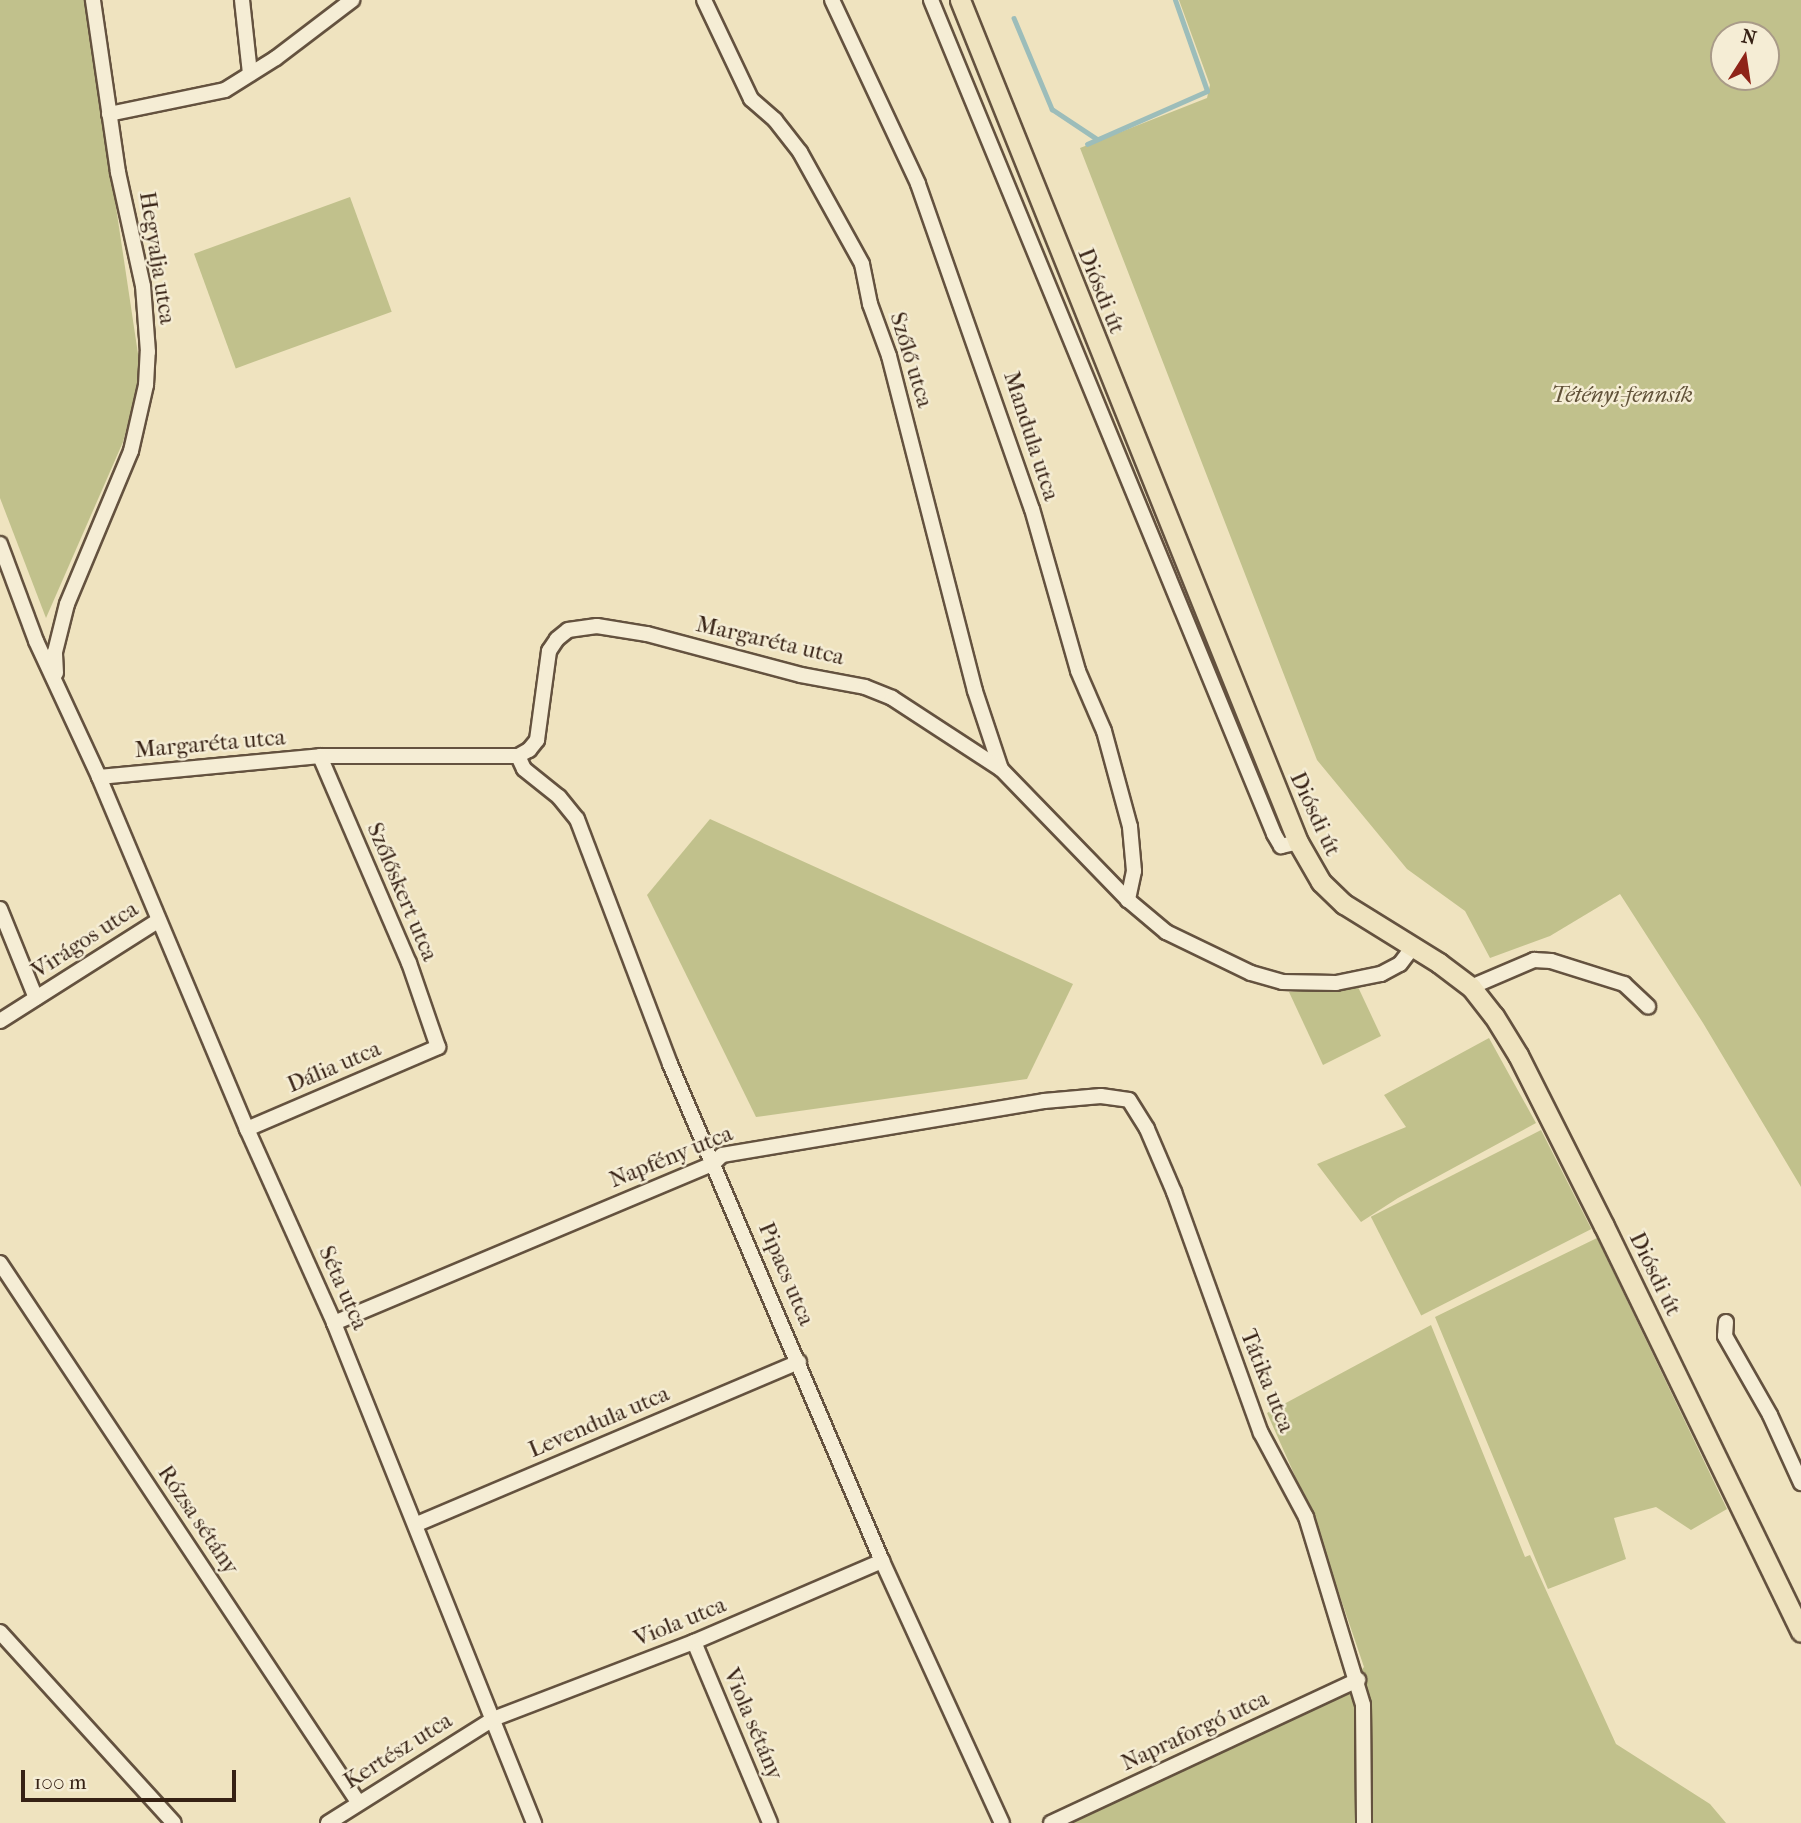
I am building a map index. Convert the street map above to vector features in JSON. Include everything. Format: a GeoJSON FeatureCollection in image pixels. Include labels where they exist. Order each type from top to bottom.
{"type":"FeatureCollection","features":[{"type":"Feature","properties":{"kind":"main road","name":"Diósdi út"},"geometry":{"type":"LineString","coordinates":[[960,0],[1298,842],[1321,882],[1338,899],[1471,988],[1494,1016],[1518,1055],[1771,1565],[1801,1632]]}},
{"type":"Feature","properties":{"kind":"street","name":"Hegyalja utca"},"geometry":{"type":"LineString","coordinates":[[56,678],[55,652],[67,604],[131,451],[146,385],[148,352],[143,286],[108,114],[93,0]]}},
{"type":"Feature","properties":{"kind":"street"},"geometry":{"type":"LineString","coordinates":[[243,0],[250,74]]}},
{"type":"Feature","properties":{"kind":"street"},"geometry":{"type":"LineString","coordinates":[[108,114],[225,90],[276,58],[352,0]]}},
{"type":"Feature","properties":{"kind":"street","name":"Szőlő utca"},"geometry":{"type":"LineString","coordinates":[[704,0],[751,99],[775,120],[800,152],[862,264],[870,304],[889,356],[975,691],[1001,769]]}},
{"type":"Feature","properties":{"kind":"street","name":"Mandula utca"},"geometry":{"type":"LineString","coordinates":[[832,0],[918,184],[1028,496],[1078,671],[1104,731],[1130,827],[1134,872],[1128,900]]}},
{"type":"Feature","properties":{"kind":"street"},"geometry":{"type":"LineString","coordinates":[[931,0],[1274,834],[1281,846],[1298,842]]}},
{"type":"Feature","properties":{"kind":"street","name":"Séta utca"},"geometry":{"type":"LineString","coordinates":[[0,544],[36,641],[56,678],[247,1129],[334,1323],[417,1524],[534,1823]]}},
{"type":"Feature","properties":{"kind":"street","name":"Margaréta utca"},"geometry":{"type":"LineString","coordinates":[[99,777],[320,756],[518,756],[529,750],[537,740],[549,651],[557,639],[569,630],[597,626],[647,634],[801,676],[864,687],[892,698],[1001,769],[1128,900],[1166,932],[1251,973],[1282,982],[1336,983],[1381,974],[1400,964],[1413,947]]}},
{"type":"Feature","properties":{"kind":"street","name":"Szőlőskert utca"},"geometry":{"type":"LineString","coordinates":[[320,756],[409,963],[438,1047]]}},
{"type":"Feature","properties":{"kind":"street","name":"Pipacs utca"},"geometry":{"type":"LineString","coordinates":[[518,756],[524,769],[559,797],[577,819],[611,900],[670,1064],[882,1561],[1002,1823]]}},
{"type":"Feature","properties":{"kind":"street"},"geometry":{"type":"LineString","coordinates":[[0,909],[36,998]]}},
{"type":"Feature","properties":{"kind":"street","name":"Virágos utca"},"geometry":{"type":"LineString","coordinates":[[0,1021],[159,920]]}},
{"type":"Feature","properties":{"kind":"street"},"geometry":{"type":"LineString","coordinates":[[1471,988],[1534,960],[1551,961],[1624,984],[1648,1006]]}},
{"type":"Feature","properties":{"kind":"street","name":"Dália utca"},"geometry":{"type":"LineString","coordinates":[[247,1129],[438,1047]]}},
{"type":"Feature","properties":{"kind":"street","name":"Napfény utca"},"geometry":{"type":"LineString","coordinates":[[334,1323],[714,1163],[722,1155],[1044,1101],[1101,1096],[1129,1100]]}},
{"type":"Feature","properties":{"kind":"street","name":"Tátika utca"},"geometry":{"type":"LineString","coordinates":[[1129,1100],[1147,1129],[1174,1192],[1261,1433],[1306,1517],[1363,1705],[1364,1823]]}},
{"type":"Feature","properties":{"kind":"street","name":"Rózsa sétány"},"geometry":{"type":"LineString","coordinates":[[0,1263],[358,1802]]}},
{"type":"Feature","properties":{"kind":"street"},"geometry":{"type":"LineString","coordinates":[[1726,1322],[1725,1336],[1770,1415],[1801,1483]]}},
{"type":"Feature","properties":{"kind":"street","name":"Levendula utca"},"geometry":{"type":"LineString","coordinates":[[417,1524],[799,1362]]}},
{"type":"Feature","properties":{"kind":"street","name":"Viola utca"},"geometry":{"type":"LineString","coordinates":[[493,1719],[694,1642],[882,1561]]}},
{"type":"Feature","properties":{"kind":"street"},"geometry":{"type":"LineString","coordinates":[[0,1632],[174,1823]]}},
{"type":"Feature","properties":{"kind":"street","name":"Viola sétány"},"geometry":{"type":"LineString","coordinates":[[694,1642],[770,1823]]}},
{"type":"Feature","properties":{"kind":"street","name":"Napraforgó utca"},"geometry":{"type":"LineString","coordinates":[[1051,1823],[1357,1680]]}},
{"type":"Feature","properties":{"kind":"street","name":"Kertész utca"},"geometry":{"type":"LineString","coordinates":[[328,1823],[493,1719]]}},
{"type":"Feature","properties":{"kind":"green space"},"geometry":{"type":"Polygon","coordinates":[[[0,0],[85,0],[141,374],[123,442],[46,618],[0,498],[0,0]]]}},
{"type":"Feature","properties":{"kind":"green space","name":"Tétényi-fennsík"},"geometry":{"type":"Polygon","coordinates":[[[1179,0],[1801,0],[1801,1187],[1703,1023],[1620,894],[1550,936],[1490,958],[1465,911],[1407,869],[1317,760],[1080,148],[1207,98],[1210,85],[1179,0]]]}},
{"type":"Feature","properties":{"kind":"green space"},"geometry":{"type":"Polygon","coordinates":[[[350,197],[392,312],[236,368],[194,254],[350,197]]]}},
{"type":"Feature","properties":{"kind":"green space"},"geometry":{"type":"Polygon","coordinates":[[[710,819],[1073,984],[1027,1079],[756,1117],[647,895],[710,819]]]}},
{"type":"Feature","properties":{"kind":"green space"},"geometry":{"type":"Polygon","coordinates":[[[1358,987],[1381,1036],[1323,1065],[1289,992],[1358,987]]]}},
{"type":"Feature","properties":{"kind":"green space"},"geometry":{"type":"Polygon","coordinates":[[[1489,1038],[1536,1123],[1398,1198],[1361,1222],[1317,1164],[1406,1127],[1384,1095],[1489,1038]]]}},
{"type":"Feature","properties":{"kind":"green space"},"geometry":{"type":"Polygon","coordinates":[[[1541,1130],[1591,1229],[1421,1316],[1371,1217],[1541,1130]]]}},
{"type":"Feature","properties":{"kind":"green space"},"geometry":{"type":"Polygon","coordinates":[[[1597,1238],[1727,1509],[1691,1530],[1656,1507],[1614,1518],[1626,1559],[1548,1589],[1435,1317],[1597,1238]]]}},
{"type":"Feature","properties":{"kind":"green space"},"geometry":{"type":"Polygon","coordinates":[[[1431,1325],[1525,1557],[1530,1555],[1616,1744],[1710,1804],[1726,1823],[1064,1823],[1336,1699],[1364,1667],[1312,1514],[1267,1413],[1431,1325]]]}},
{"type":"Feature","properties":{"kind":"waterway"},"geometry":{"type":"LineString","coordinates":[[1087,144],[1207,91],[1175,0]]}},
{"type":"Feature","properties":{"kind":"waterway"},"geometry":{"type":"LineString","coordinates":[[1014,18],[1052,109],[1097,139]]}}]}
